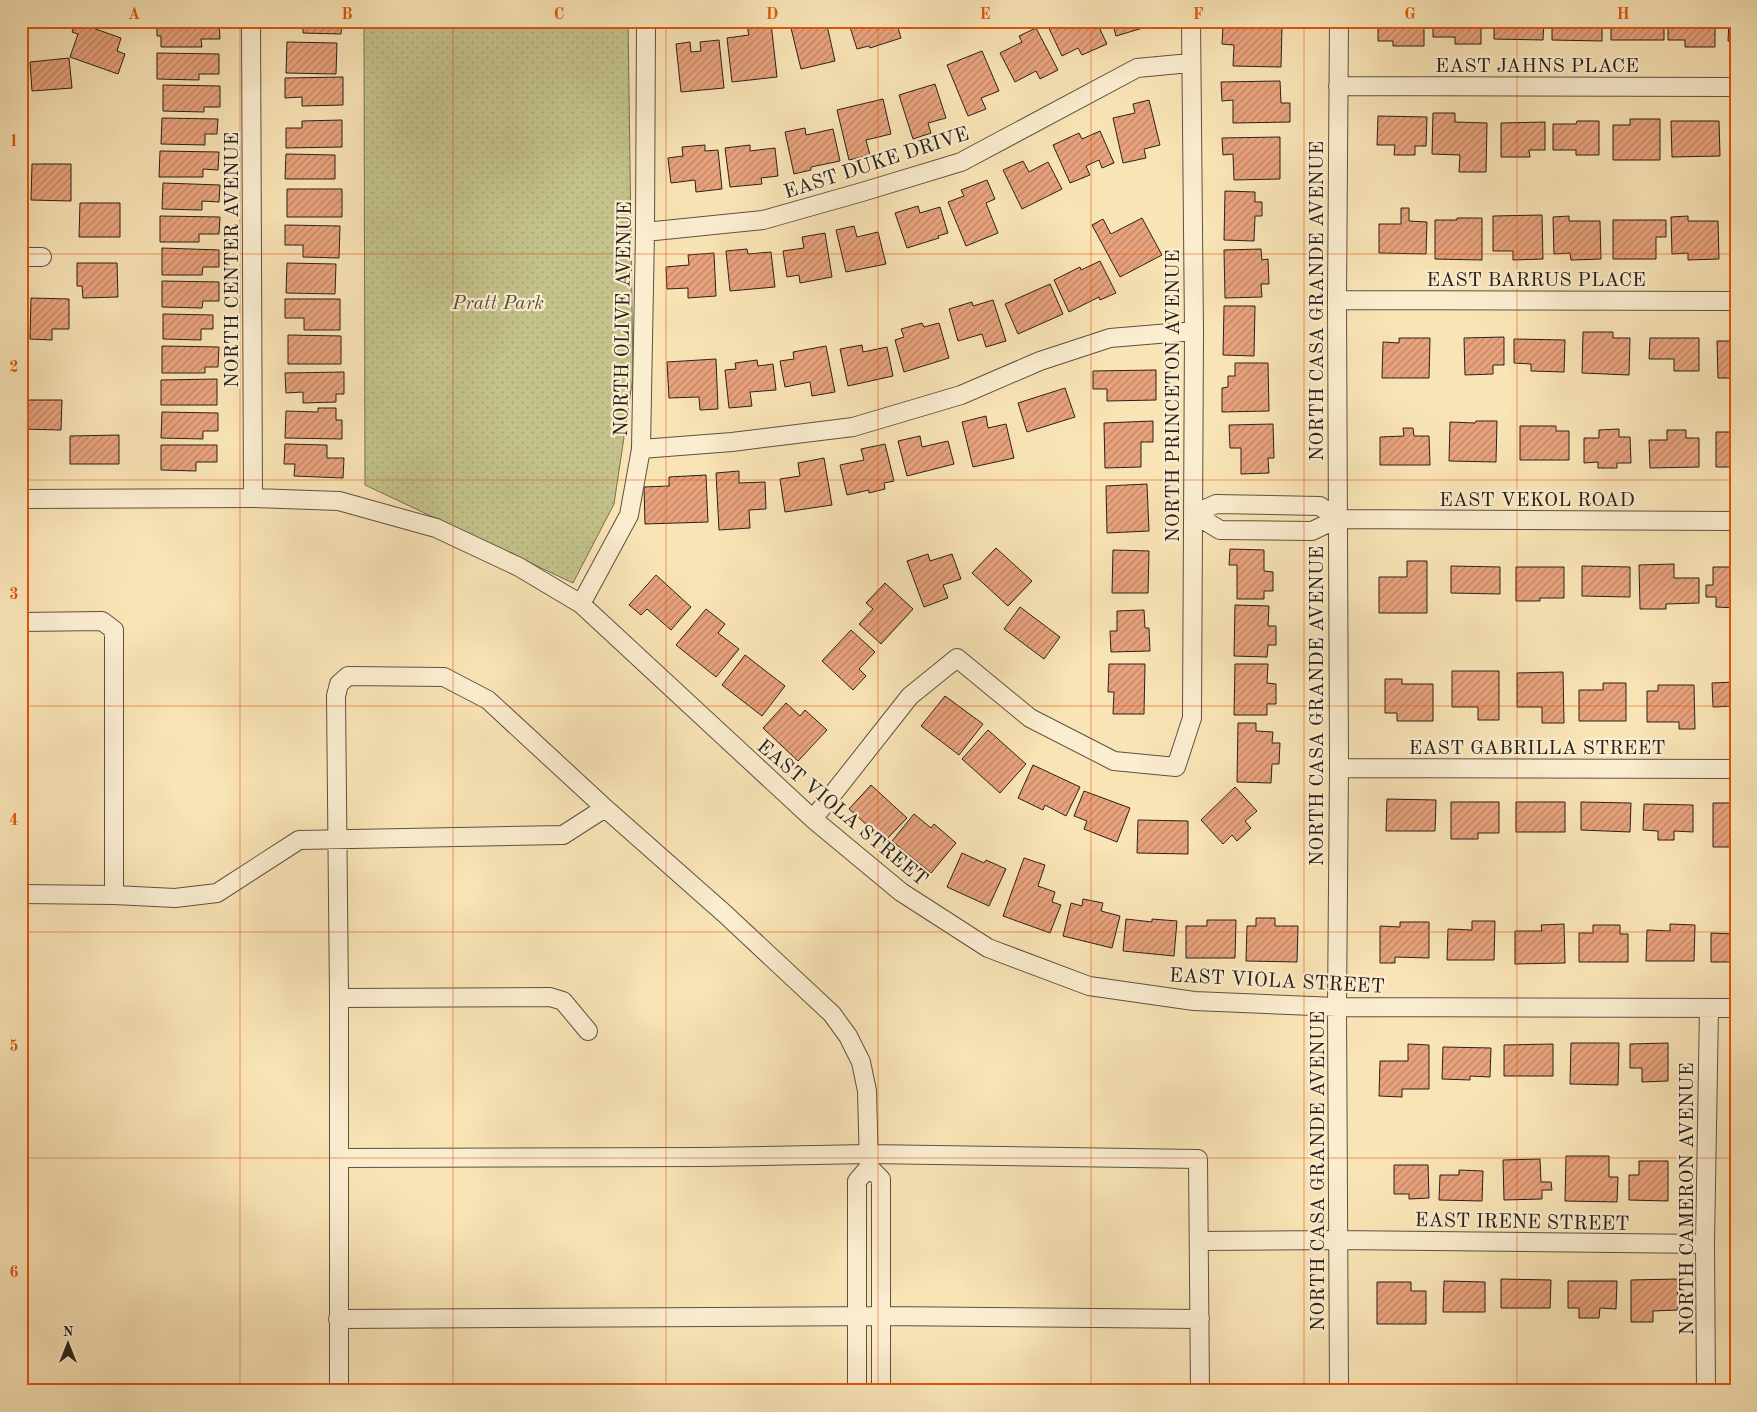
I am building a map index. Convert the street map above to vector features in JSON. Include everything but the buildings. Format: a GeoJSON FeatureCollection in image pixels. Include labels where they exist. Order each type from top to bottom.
{"type":"FeatureCollection","features":[{"type":"Feature","properties":{"kind":"street","name":"NORTH CENTER AVENUE"},"geometry":{"type":"LineString","coordinates":[[251,21],[253,498]]}},
{"type":"Feature","properties":{"kind":"street","name":"NORTH OLIVE AVENUE"},"geometry":{"type":"LineString","coordinates":[[581,604],[629,515],[640,448],[645,232],[646,21]]}},
{"type":"Feature","properties":{"kind":"street","name":"NORTH PRINCETON AVENUE"},"geometry":{"type":"LineString","coordinates":[[813,819],[910,696],[957,658],[1030,718],[1114,761],[1176,767],[1192,718],[1194,331],[1191,21]]}},
{"type":"Feature","properties":{"kind":"street","name":"NORTH CASA GRANDE AVENUE"},"geometry":{"type":"LineString","coordinates":[[1338,21],[1337,519],[1339,768],[1337,1007],[1339,1391]]}},
{"type":"Feature","properties":{"kind":"street","name":"EAST DUKE DRIVE"},"geometry":{"type":"LineString","coordinates":[[645,232],[763,220],[961,162],[1137,68],[1190,62]]}},
{"type":"Feature","properties":{"kind":"street","name":"EAST JAHNS PLACE"},"geometry":{"type":"LineString","coordinates":[[1338,86],[1736,87]]}},
{"type":"Feature","properties":{"kind":"street"},"geometry":{"type":"LineString","coordinates":[[21,257],[42,257]]}},
{"type":"Feature","properties":{"kind":"street","name":"EAST BARRUS PLACE"},"geometry":{"type":"LineString","coordinates":[[1337,300],[1736,301]]}},
{"type":"Feature","properties":{"kind":"street"},"geometry":{"type":"LineString","coordinates":[[640,448],[732,442],[853,427],[961,395],[1040,361],[1110,338],[1194,331]]}},
{"type":"Feature","properties":{"kind":"street","name":"EAST VIOLA STREET"},"geometry":{"type":"LineString","coordinates":[[21,499],[253,498],[339,501],[431,526],[519,567],[581,604],[813,819],[901,892],[988,948],[1089,986],[1194,1001],[1337,1007],[1736,1008]]}},
{"type":"Feature","properties":{"kind":"street"},"geometry":{"type":"LineString","coordinates":[[1194,514],[1216,504],[1320,506],[1337,519]]}},
{"type":"Feature","properties":{"kind":"street","name":"EAST VEKOL ROAD"},"geometry":{"type":"LineString","coordinates":[[1194,514],[1220,530],[1312,531],[1337,519],[1736,521]]}},
{"type":"Feature","properties":{"kind":"street"},"geometry":{"type":"LineString","coordinates":[[21,622],[102,621],[114,630],[114,895]]}},
{"type":"Feature","properties":{"kind":"street"},"geometry":{"type":"LineString","coordinates":[[339,1391],[340,1158],[336,696],[339,684],[348,676],[444,677],[488,700],[605,808],[725,914],[832,1014],[848,1036],[861,1062],[867,1091],[869,1161],[881,1179],[881,1391]]}},
{"type":"Feature","properties":{"kind":"street","name":"EAST GABRILLA STREET"},"geometry":{"type":"LineString","coordinates":[[1339,768],[1736,769]]}},
{"type":"Feature","properties":{"kind":"street"},"geometry":{"type":"LineString","coordinates":[[21,894],[175,898],[217,893],[299,840],[563,835],[605,808]]}},
{"type":"Feature","properties":{"kind":"street"},"geometry":{"type":"LineString","coordinates":[[339,998],[550,997],[563,1001],[588,1031]]}},
{"type":"Feature","properties":{"kind":"street","name":"NORTH CAMERON AVENUE"},"geometry":{"type":"LineString","coordinates":[[1706,1391],[1705,1244],[1709,1008]]}},
{"type":"Feature","properties":{"kind":"street"},"geometry":{"type":"LineString","coordinates":[[340,1158],[706,1157],[869,1161],[1198,1158],[1200,1391]]}},
{"type":"Feature","properties":{"kind":"street"},"geometry":{"type":"LineString","coordinates":[[857,1391],[857,1181],[869,1161]]}},
{"type":"Feature","properties":{"kind":"street","name":"EAST IRENE STREET"},"geometry":{"type":"LineString","coordinates":[[1200,1241],[1339,1240],[1705,1244]]}},
{"type":"Feature","properties":{"kind":"street"},"geometry":{"type":"LineString","coordinates":[[338,1318],[857,1316],[1200,1318]]}},
{"type":"Feature","properties":{"kind":"green space","name":"Pratt Park"},"geometry":{"type":"Polygon","coordinates":[[[364,21],[628,21],[633,377],[614,504],[573,583],[365,485],[364,21]]]}}]}
